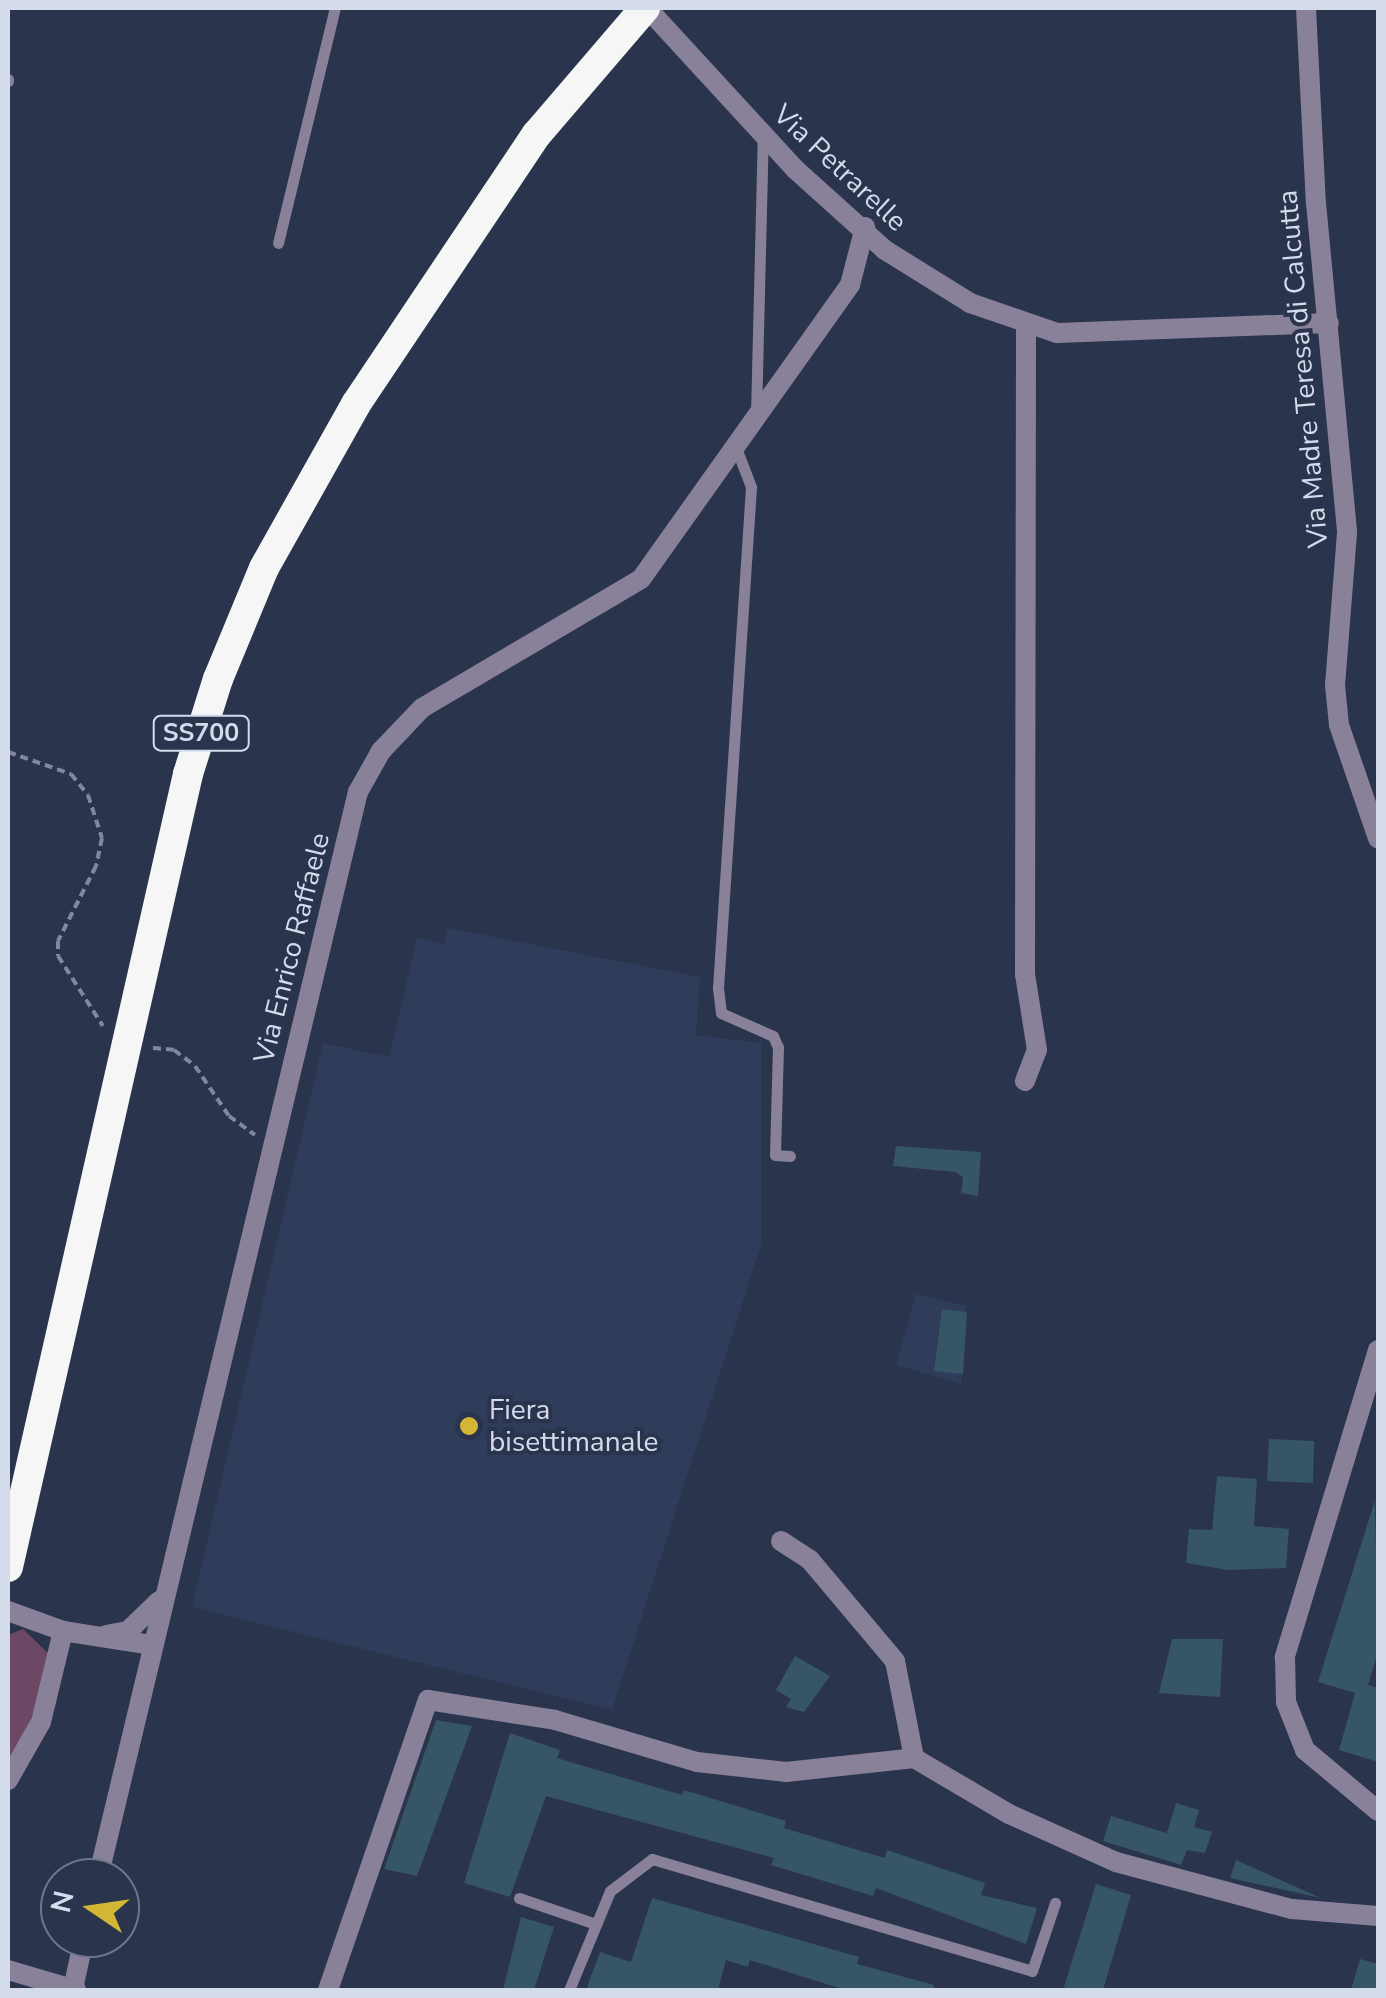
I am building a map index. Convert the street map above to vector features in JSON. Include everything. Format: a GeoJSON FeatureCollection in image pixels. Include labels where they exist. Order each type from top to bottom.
{"type":"FeatureCollection","features":[{"type":"Feature","properties":{"kind":"highway","name":"SS700"},"geometry":{"type":"LineString","coordinates":[[8,1567],[188,774],[224,663],[264,568],[356,404],[536,134],[646,8]]}},
{"type":"Feature","properties":{"kind":"street","name":"Via Petrarelle"},"geometry":{"type":"LineString","coordinates":[[646,8],[763,136],[865,227],[885,250],[970,302],[1026,326],[1057,333],[1329,323]]}},
{"type":"Feature","properties":{"kind":"street","name":"Via Madre Teresa di Calcutta"},"geometry":{"type":"LineString","coordinates":[[1306,8],[1347,533],[1335,685],[1339,725],[1378,838]]}},
{"type":"Feature","properties":{"kind":"street","name":"Via Enrico Raffaele"},"geometry":{"type":"LineString","coordinates":[[103,1858],[358,792],[380,752],[422,708],[641,578],[850,285],[865,227]]}},
{"type":"Feature","properties":{"kind":"street"},"geometry":{"type":"LineString","coordinates":[[1025,1082],[1037,1050],[1025,974],[1026,326]]}},
{"type":"Feature","properties":{"kind":"street"},"geometry":{"type":"LineString","coordinates":[[1378,1350],[1375,1374],[1285,1657],[1286,1702],[1304,1750],[1378,1811]]}},
{"type":"Feature","properties":{"kind":"street"},"geometry":{"type":"LineString","coordinates":[[781,1541],[810,1560],[895,1660],[914,1758]]}},
{"type":"Feature","properties":{"kind":"street"},"geometry":{"type":"LineString","coordinates":[[99,1637],[128,1631],[163,1597]]}},
{"type":"Feature","properties":{"kind":"street"},"geometry":{"type":"LineString","coordinates":[[8,1611],[63,1631],[151,1646]]}},
{"type":"Feature","properties":{"kind":"street"},"geometry":{"type":"LineString","coordinates":[[8,1780],[40,1722],[63,1631]]}},
{"type":"Feature","properties":{"kind":"street"},"geometry":{"type":"LineString","coordinates":[[328,1990],[428,1700],[555,1720],[733,1766],[786,1772],[914,1758],[1009,1814],[1116,1862],[1292,1908],[1378,1916]]}},
{"type":"Feature","properties":{"kind":"street"},"geometry":{"type":"LineString","coordinates":[[8,1970],[74,1990],[80,1958]]}},
{"type":"Feature","properties":{"kind":"lane"},"geometry":{"type":"LineString","coordinates":[[278,243],[335,8]]}},
{"type":"Feature","properties":{"kind":"lane"},"geometry":{"type":"LineString","coordinates":[[756,419],[763,136]]}},
{"type":"Feature","properties":{"kind":"lane"},"geometry":{"type":"LineString","coordinates":[[736,446],[750,487],[718,988],[721,1012],[773,1036],[778,1047],[774,1155],[790,1156]]}},
{"type":"Feature","properties":{"kind":"lane"},"geometry":{"type":"LineString","coordinates":[[569,1990],[593,1923],[610,1891],[652,1859],[1032,1971],[1055,1903]]}},
{"type":"Feature","properties":{"kind":"lane"},"geometry":{"type":"LineString","coordinates":[[518,1898],[593,1923]]}},
{"type":"Feature","properties":{"kind":"path"},"geometry":{"type":"LineString","coordinates":[[9,753],[71,774],[88,796],[102,838],[96,866],[58,940],[58,956],[110,1038]]}},
{"type":"Feature","properties":{"kind":"path"},"geometry":{"type":"LineString","coordinates":[[144,1046],[174,1050],[195,1066],[229,1116],[272,1144]]}},
{"type":"Feature","properties":{"kind":"shaded area","name":"Fiera bisettimanale"},"geometry":{"type":"Polygon","coordinates":[[[448,928],[700,977],[696,1035],[761,1043],[761,1245],[612,1710],[192,1607],[323,1043],[389,1057],[417,938],[444,944],[448,928]]]}},
{"type":"Feature","properties":{"kind":"shaded area"},"geometry":{"type":"Polygon","coordinates":[[[916,1294],[967,1306],[961,1384],[896,1365],[916,1294]]]}},
{"type":"Feature","properties":{"kind":"shaded area"},"geometry":{"type":"Polygon","coordinates":[[[23,1629],[52,1657],[30,1722],[8,1761],[8,1635],[23,1629]]]}},
{"type":"Feature","properties":{"kind":"building"},"geometry":{"type":"Polygon","coordinates":[[[896,1146],[981,1152],[978,1196],[961,1193],[963,1177],[955,1172],[893,1166],[896,1146]]]}},
{"type":"Feature","properties":{"kind":"building"},"geometry":{"type":"Polygon","coordinates":[[[942,1309],[967,1312],[963,1374],[934,1371],[942,1309]]]}},
{"type":"Feature","properties":{"kind":"building"},"geometry":{"type":"Polygon","coordinates":[[[1269,1439],[1314,1441],[1313,1483],[1267,1481],[1269,1439]]]}},
{"type":"Feature","properties":{"kind":"building"},"geometry":{"type":"Polygon","coordinates":[[[1217,1476],[1257,1479],[1254,1526],[1289,1529],[1286,1568],[1228,1570],[1186,1563],[1189,1529],[1212,1530],[1217,1476]]]}},
{"type":"Feature","properties":{"kind":"building"},"geometry":{"type":"Polygon","coordinates":[[[1375,1500],[1378,1652],[1368,1685],[1378,1688],[1378,1762],[1339,1750],[1355,1693],[1318,1682],[1375,1500]]]}},
{"type":"Feature","properties":{"kind":"building"},"geometry":{"type":"Polygon","coordinates":[[[1172,1639],[1223,1639],[1220,1697],[1159,1693],[1172,1639]]]}},
{"type":"Feature","properties":{"kind":"building"},"geometry":{"type":"Polygon","coordinates":[[[795,1656],[830,1676],[804,1712],[786,1707],[791,1699],[776,1690],[795,1656]]]}},
{"type":"Feature","properties":{"kind":"building"},"geometry":{"type":"Polygon","coordinates":[[[436,1720],[472,1726],[417,1876],[384,1869],[436,1720]]]}},
{"type":"Feature","properties":{"kind":"building"},"geometry":{"type":"Polygon","coordinates":[[[510,1733],[560,1750],[557,1758],[682,1795],[684,1790],[786,1821],[784,1828],[885,1858],[887,1850],[985,1883],[981,1895],[1037,1908],[1026,1944],[876,1888],[873,1896],[771,1865],[774,1858],[546,1796],[510,1897],[464,1883],[510,1733]]]}},
{"type":"Feature","properties":{"kind":"building"},"geometry":{"type":"Polygon","coordinates":[[[1176,1803],[1199,1810],[1194,1827],[1212,1832],[1205,1853],[1187,1850],[1181,1865],[1103,1841],[1111,1816],[1167,1833],[1176,1803]]]}},
{"type":"Feature","properties":{"kind":"building"},"geometry":{"type":"Polygon","coordinates":[[[1236,1860],[1321,1898],[1230,1878],[1236,1860]]]}},
{"type":"Feature","properties":{"kind":"building"},"geometry":{"type":"Polygon","coordinates":[[[1096,1884],[1131,1895],[1103,1990],[1063,1990],[1096,1884]]]}},
{"type":"Feature","properties":{"kind":"building"},"geometry":{"type":"Polygon","coordinates":[[[652,1898],[859,1957],[857,1964],[934,1985],[934,1990],[845,1990],[750,1960],[748,1967],[726,1960],[718,1990],[586,1990],[600,1952],[631,1962],[652,1898]]]}},
{"type":"Feature","properties":{"kind":"building"},"geometry":{"type":"Polygon","coordinates":[[[521,1917],[554,1927],[534,1990],[503,1990],[521,1917]]]}},
{"type":"Feature","properties":{"kind":"building"},"geometry":{"type":"Polygon","coordinates":[[[1360,1959],[1378,1964],[1378,1990],[1351,1990],[1360,1959]]]}},
{"type":"Feature","properties":{"kind":"place","name":"Fiera bisettimanale"},"geometry":{"type":"Point","coordinates":[469,1426]}}]}
